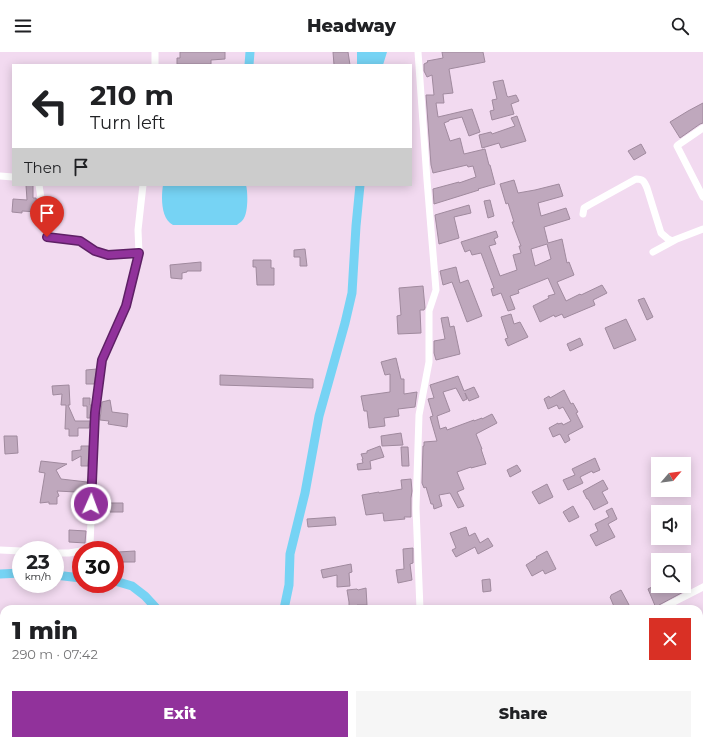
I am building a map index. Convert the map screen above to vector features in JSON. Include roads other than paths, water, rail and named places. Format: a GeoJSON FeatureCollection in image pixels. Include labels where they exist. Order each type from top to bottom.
{"type":"FeatureCollection","features":[{"type":"Feature","properties":{"kind":"street"},"geometry":{"type":"LineString","coordinates":[[155,52],[155,64]]}},
{"type":"Feature","properties":{"kind":"street"},"geometry":{"type":"LineString","coordinates":[[418,52],[436,290],[429,311],[429,362],[419,415],[416,508],[420,605]]}},
{"type":"Feature","properties":{"kind":"street"},"geometry":{"type":"LineString","coordinates":[[703,128],[678,145],[703,197]]}},
{"type":"Feature","properties":{"kind":"street"},"geometry":{"type":"LineString","coordinates":[[0,176],[12,177]]}},
{"type":"Feature","properties":{"kind":"street"},"geometry":{"type":"LineString","coordinates":[[583,214],[584,208],[589,204],[636,179],[641,179],[644,181],[647,188],[660,233],[672,241],[703,229]]}},
{"type":"Feature","properties":{"kind":"street"},"geometry":{"type":"LineString","coordinates":[[39,186],[47,237],[80,241],[95,251],[108,255],[139,253]]}},
{"type":"Feature","properties":{"kind":"street"},"geometry":{"type":"LineString","coordinates":[[90,541],[95,413],[102,360],[126,306],[139,253],[138,230],[143,186]]}},
{"type":"Feature","properties":{"kind":"street"},"geometry":{"type":"LineString","coordinates":[[653,252],[677,239]]}},
{"type":"Feature","properties":{"kind":"street"},"geometry":{"type":"LineString","coordinates":[[0,550],[12,551]]}},
{"type":"Feature","properties":{"kind":"street"},"geometry":{"type":"LineString","coordinates":[[668,605],[703,587]]}},
{"type":"Feature","properties":{"kind":"water"},"geometry":{"type":"Polygon","coordinates":[[[357,52],[387,52],[383,64],[357,64],[357,52]]]}},
{"type":"Feature","properties":{"kind":"water"},"geometry":{"type":"Polygon","coordinates":[[[163,186],[246,186],[246,211],[243,220],[237,225],[173,225],[166,218],[164,213],[162,196],[163,186]]]}},
{"type":"Feature","properties":{"kind":"waterway"},"geometry":{"type":"LineString","coordinates":[[249,64],[250,52]]}},
{"type":"Feature","properties":{"kind":"waterway"},"geometry":{"type":"LineString","coordinates":[[285,605],[289,585],[290,554],[305,493],[319,416],[352,293],[360,186]]}},
{"type":"Feature","properties":{"kind":"waterway"},"geometry":{"type":"LineString","coordinates":[[0,574],[12,573]]}},
{"type":"Feature","properties":{"kind":"waterway"},"geometry":{"type":"LineString","coordinates":[[64,576],[72,577]]}},
{"type":"Feature","properties":{"kind":"waterway"},"geometry":{"type":"LineString","coordinates":[[124,584],[132,586],[153,605]]}}]}
